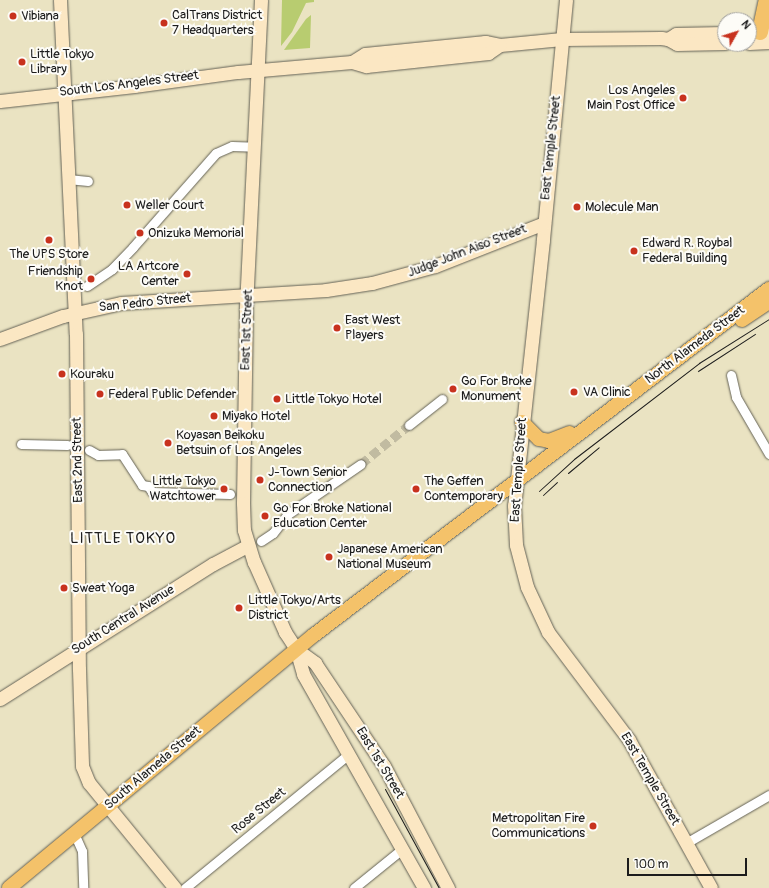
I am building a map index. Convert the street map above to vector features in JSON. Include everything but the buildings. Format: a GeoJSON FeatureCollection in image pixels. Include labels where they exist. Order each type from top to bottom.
{"type":"FeatureCollection","features":[{"type":"Feature","properties":{"kind":"highway"},"geometry":{"type":"LineString","coordinates":[[759,36],[767,0]]}},
{"type":"Feature","properties":{"kind":"main road","name":"East 2nd Street"},"geometry":{"type":"LineString","coordinates":[[60,0],[75,313],[82,766],[89,783],[176,888]]}},
{"type":"Feature","properties":{"kind":"main road","name":"East 1st Street"},"geometry":{"type":"LineString","coordinates":[[261,0],[256,147],[247,295],[243,503],[248,545],[285,632],[296,649],[303,674],[424,888]]}},
{"type":"Feature","properties":{"kind":"main road","name":"East Temple Street"},"geometry":{"type":"LineString","coordinates":[[566,0],[544,223],[516,480],[514,505],[516,545],[523,575],[539,616],[555,644],[629,740],[711,888]]}},
{"type":"Feature","properties":{"kind":"main road"},"geometry":{"type":"LineString","coordinates":[[562,39],[668,38],[676,34],[717,33]]}},
{"type":"Feature","properties":{"kind":"main road"},"geometry":{"type":"LineString","coordinates":[[668,38],[677,44],[717,43]]}},
{"type":"Feature","properties":{"kind":"main road","name":"South Los Angeles Street"},"geometry":{"type":"LineString","coordinates":[[0,101],[258,70],[352,62],[366,66],[488,53],[500,45],[562,39]]}},
{"type":"Feature","properties":{"kind":"main road","name":"Judge John Aiso Street"},"geometry":{"type":"LineString","coordinates":[[247,295],[326,290],[395,278],[468,254],[544,223]]}},
{"type":"Feature","properties":{"kind":"main road","name":"North Alameda Street"},"geometry":{"type":"LineString","coordinates":[[296,649],[580,431],[769,289]]}},
{"type":"Feature","properties":{"kind":"main road","name":"San Pedro Street"},"geometry":{"type":"LineString","coordinates":[[0,339],[75,313],[121,303],[247,295]]}},
{"type":"Feature","properties":{"kind":"main road"},"geometry":{"type":"LineString","coordinates":[[711,332],[723,332],[769,302]]}},
{"type":"Feature","properties":{"kind":"main road"},"geometry":{"type":"LineString","coordinates":[[522,422],[539,439],[549,441],[563,433],[580,431]]}},
{"type":"Feature","properties":{"kind":"main road","name":"South Central Avenue"},"geometry":{"type":"LineString","coordinates":[[0,699],[218,561],[248,545]]}},
{"type":"Feature","properties":{"kind":"main road","name":"East 1st Street"},"geometry":{"type":"LineString","coordinates":[[296,649],[315,663],[384,766],[448,888]]}},
{"type":"Feature","properties":{"kind":"main road","name":"South Alameda Street"},"geometry":{"type":"LineString","coordinates":[[9,888],[296,649]]}},
{"type":"Feature","properties":{"kind":"street"},"geometry":{"type":"LineString","coordinates":[[87,286],[112,269],[221,150],[232,146],[256,147]]}},
{"type":"Feature","properties":{"kind":"street"},"geometry":{"type":"LineString","coordinates":[[68,179],[88,181]]}},
{"type":"Feature","properties":{"kind":"street"},"geometry":{"type":"LineString","coordinates":[[731,375],[736,398],[769,454]]}},
{"type":"Feature","properties":{"kind":"street"},"geometry":{"type":"LineString","coordinates":[[409,425],[442,399]]}},
{"type":"Feature","properties":{"kind":"street"},"geometry":{"type":"LineString","coordinates":[[21,444],[67,445]]}},
{"type":"Feature","properties":{"kind":"street"},"geometry":{"type":"LineString","coordinates":[[89,450],[98,455],[122,454],[142,485],[148,486],[152,492],[230,494]]}},
{"type":"Feature","properties":{"kind":"street"},"geometry":{"type":"LineString","coordinates":[[261,542],[273,533],[288,514],[361,464]]}},
{"type":"Feature","properties":{"kind":"street","name":"Rose Street"},"geometry":{"type":"LineString","coordinates":[[186,888],[349,754]]}},
{"type":"Feature","properties":{"kind":"street"},"geometry":{"type":"LineString","coordinates":[[686,843],[769,795]]}},
{"type":"Feature","properties":{"kind":"street"},"geometry":{"type":"LineString","coordinates":[[74,833],[82,851],[83,888]]}},
{"type":"Feature","properties":{"kind":"street"},"geometry":{"type":"LineString","coordinates":[[354,888],[402,849]]}},
{"type":"Feature","properties":{"kind":"green space"},"geometry":{"type":"Polygon","coordinates":[[[282,0],[314,0],[314,2],[306,3],[292,32],[281,46],[282,0]]]}},
{"type":"Feature","properties":{"kind":"green space"},"geometry":{"type":"Polygon","coordinates":[[[311,15],[310,48],[284,50],[306,19],[311,15]]]}},
{"type":"Feature","properties":{"kind":"tunnel"},"geometry":{"type":"LineString","coordinates":[[361,464],[409,425]]}},
{"type":"Feature","properties":{"kind":"tram line"},"geometry":{"type":"LineString","coordinates":[[539,491],[574,459],[699,363],[769,319]]}},
{"type":"Feature","properties":{"kind":"tram line"},"geometry":{"type":"LineString","coordinates":[[698,371],[755,334]]}},
{"type":"Feature","properties":{"kind":"tram line"},"geometry":{"type":"LineString","coordinates":[[568,473],[599,447]]}},
{"type":"Feature","properties":{"kind":"tram line"},"geometry":{"type":"LineString","coordinates":[[543,495],[557,482]]}},
{"type":"Feature","properties":{"kind":"tram line"},"geometry":{"type":"LineString","coordinates":[[385,789],[439,888]]}},
{"type":"Feature","properties":{"kind":"place","name":"Vibiana"},"geometry":{"type":"Point","coordinates":[13,16]}},
{"type":"Feature","properties":{"kind":"place","name":"CalTrans District 7 Headquarters"},"geometry":{"type":"Point","coordinates":[164,23]}},
{"type":"Feature","properties":{"kind":"place","name":"Little Tokyo Library"},"geometry":{"type":"Point","coordinates":[22,62]}},
{"type":"Feature","properties":{"kind":"place","name":"Los Angeles Main Post Office"},"geometry":{"type":"Point","coordinates":[683,98]}},
{"type":"Feature","properties":{"kind":"place","name":"Weller Court"},"geometry":{"type":"Point","coordinates":[127,205]}},
{"type":"Feature","properties":{"kind":"place","name":"Molecule Man"},"geometry":{"type":"Point","coordinates":[577,207]}},
{"type":"Feature","properties":{"kind":"place","name":"Onizuka Memorial"},"geometry":{"type":"Point","coordinates":[140,233]}},
{"type":"Feature","properties":{"kind":"place","name":"The UPS Store"},"geometry":{"type":"Point","coordinates":[49,240]}},
{"type":"Feature","properties":{"kind":"place","name":"Edward R. Roybal Federal Building"},"geometry":{"type":"Point","coordinates":[634,251]}},
{"type":"Feature","properties":{"kind":"place","name":"LA Artcore Center"},"geometry":{"type":"Point","coordinates":[187,274]}},
{"type":"Feature","properties":{"kind":"place","name":"Friendship Knot"},"geometry":{"type":"Point","coordinates":[91,279]}},
{"type":"Feature","properties":{"kind":"place","name":"East West Players"},"geometry":{"type":"Point","coordinates":[337,328]}},
{"type":"Feature","properties":{"kind":"place","name":"Kouraku"},"geometry":{"type":"Point","coordinates":[62,374]}},
{"type":"Feature","properties":{"kind":"place","name":"Go For Broke Monument"},"geometry":{"type":"Point","coordinates":[453,389]}},
{"type":"Feature","properties":{"kind":"place","name":"VA Clinic"},"geometry":{"type":"Point","coordinates":[574,392]}},
{"type":"Feature","properties":{"kind":"place","name":"Federal Public Defender"},"geometry":{"type":"Point","coordinates":[100,394]}},
{"type":"Feature","properties":{"kind":"place","name":"Little Tokyo Hotel"},"geometry":{"type":"Point","coordinates":[277,399]}},
{"type":"Feature","properties":{"kind":"place","name":"Miyako Hotel"},"geometry":{"type":"Point","coordinates":[214,416]}},
{"type":"Feature","properties":{"kind":"place","name":"Koyasan Beikoku Betsuin of Los Angeles"},"geometry":{"type":"Point","coordinates":[168,443]}},
{"type":"Feature","properties":{"kind":"place","name":"J-Town Senior Connection"},"geometry":{"type":"Point","coordinates":[260,480]}},
{"type":"Feature","properties":{"kind":"place","name":"Little Tokyo Watchtower"},"geometry":{"type":"Point","coordinates":[224,489]}},
{"type":"Feature","properties":{"kind":"place","name":"The Geffen Contemporary"},"geometry":{"type":"Point","coordinates":[416,489]}},
{"type":"Feature","properties":{"kind":"place","name":"Go For Broke National Education Center"},"geometry":{"type":"Point","coordinates":[265,516]}},
{"type":"Feature","properties":{"kind":"place","name":"Japanese American National Museum"},"geometry":{"type":"Point","coordinates":[329,557]}},
{"type":"Feature","properties":{"kind":"place","name":"Sweat Yoga"},"geometry":{"type":"Point","coordinates":[64,588]}},
{"type":"Feature","properties":{"kind":"place","name":"Little Tokyo/Arts District"},"geometry":{"type":"Point","coordinates":[239,608]}},
{"type":"Feature","properties":{"kind":"place","name":"Metropolitan Fire Communications"},"geometry":{"type":"Point","coordinates":[593,826]}},
{"type":"Feature","properties":{"kind":"district","name":"LITTLE TOKYO"},"geometry":{"type":"Point","coordinates":[123,539]}}]}
